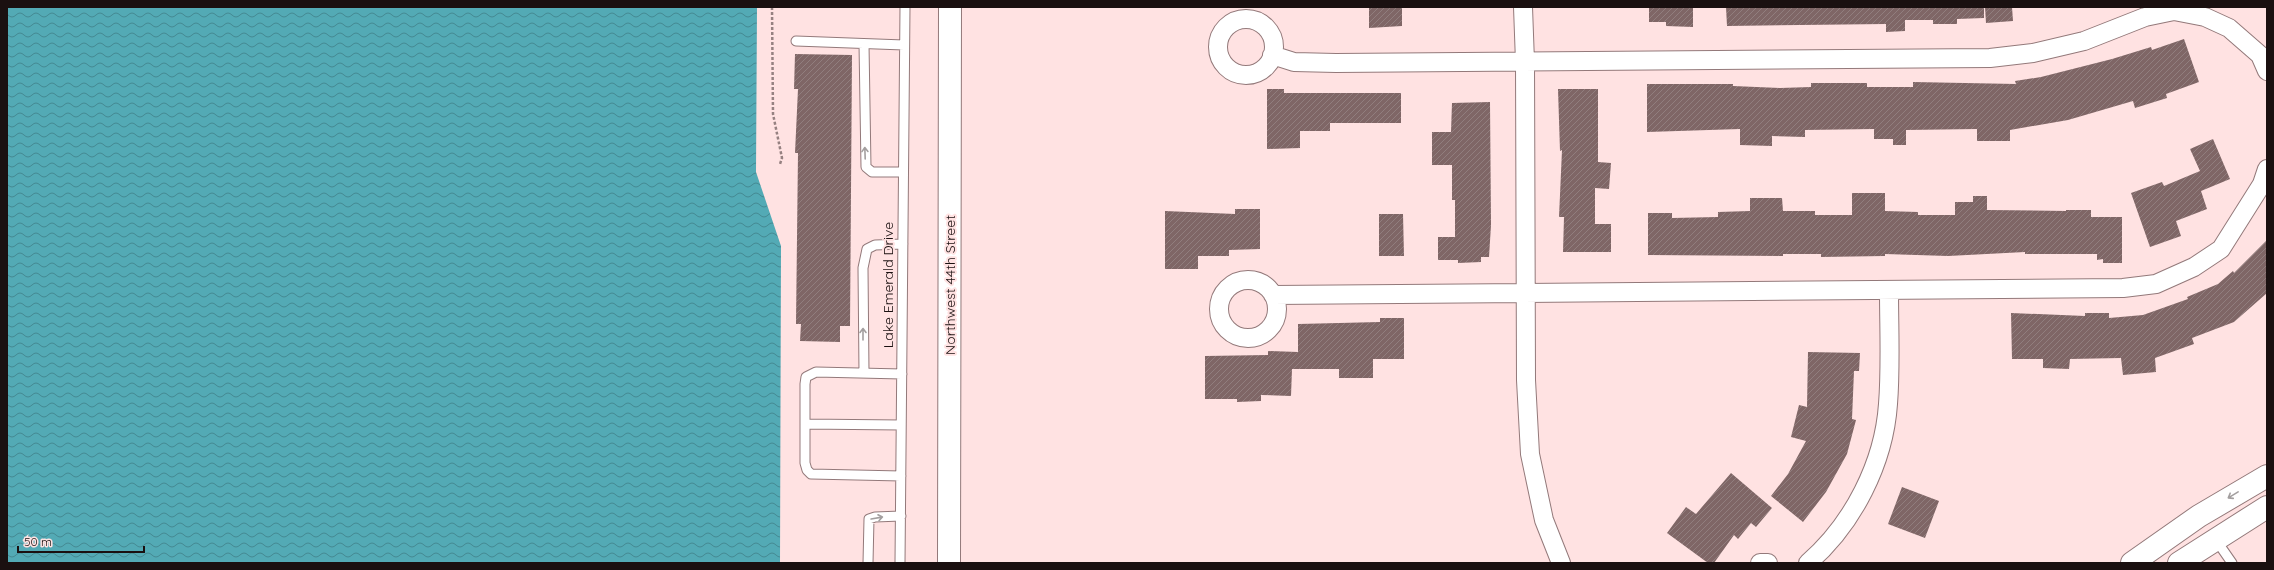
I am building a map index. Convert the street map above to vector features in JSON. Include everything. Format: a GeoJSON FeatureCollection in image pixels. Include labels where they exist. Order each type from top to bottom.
{"type":"FeatureCollection","features":[{"type":"Feature","properties":{"kind":"street","name":"Northwest 44th Street"},"geometry":{"type":"LineString","coordinates":[[949,563],[950,7]]}},
{"type":"Feature","properties":{"kind":"street"},"geometry":{"type":"LineString","coordinates":[[1523,7],[1526,62],[1526,380],[1530,454],[1544,520],[1561,563]]}},
{"type":"Feature","properties":{"kind":"street"},"geometry":{"type":"LineString","coordinates":[[1272,54],[1294,62],[1526,62],[1990,58],[2033,54],[2077,42],[2145,17],[2174,11],[2205,17],[2229,28],[2260,55],[2267,71]]}},
{"type":"Feature","properties":{"kind":"street"},"geometry":{"type":"LineString","coordinates":[[1273,295],[1889,291],[2123,288],[2156,284],[2194,267],[2221,248],[2262,184],[2267,169]]}},
{"type":"Feature","properties":{"kind":"street"},"geometry":{"type":"LineString","coordinates":[[1808,563],[1849,518],[1873,470],[1882,440],[1888,404],[1889,291]]}},
{"type":"Feature","properties":{"kind":"street"},"geometry":{"type":"LineString","coordinates":[[2132,563],[2204,512],[2267,476]]}},
{"type":"Feature","properties":{"kind":"street"},"geometry":{"type":"LineString","coordinates":[[2179,563],[2267,507]]}},
{"type":"Feature","properties":{"kind":"street"},"geometry":{"type":"LineString","coordinates":[[1760,563],[1768,563]]}},
{"type":"Feature","properties":{"kind":"lane","name":"Lake Emerald Drive"},"geometry":{"type":"LineString","coordinates":[[900,563],[905,7]]}},
{"type":"Feature","properties":{"kind":"lane"},"geometry":{"type":"LineString","coordinates":[[796,41],[904,45]]}},
{"type":"Feature","properties":{"kind":"lane"},"geometry":{"type":"LineString","coordinates":[[864,44],[866,167],[872,172],[903,172]]}},
{"type":"Feature","properties":{"kind":"lane"},"geometry":{"type":"LineString","coordinates":[[864,373],[863,268],[867,250],[875,245],[903,244]]}},
{"type":"Feature","properties":{"kind":"lane"},"geometry":{"type":"LineString","coordinates":[[901,476],[811,474],[807,470],[805,463],[805,384],[806,377],[810,374],[902,374]]}},
{"type":"Feature","properties":{"kind":"lane"},"geometry":{"type":"LineString","coordinates":[[805,424],[901,424]]}},
{"type":"Feature","properties":{"kind":"lane"},"geometry":{"type":"LineString","coordinates":[[868,563],[869,519],[875,516],[901,516]]}},
{"type":"Feature","properties":{"kind":"lane"},"geometry":{"type":"LineString","coordinates":[[2215,539],[2232,563]]}},
{"type":"Feature","properties":{"kind":"path"},"geometry":{"type":"LineString","coordinates":[[772,7],[773,114],[782,158],[780,164]]}},
{"type":"Feature","properties":{"kind":"water"},"geometry":{"type":"Polygon","coordinates":[[[7,7],[757,7],[756,172],[781,246],[780,563],[7,563],[7,7]]]}},
{"type":"Feature","properties":{"kind":"building"},"geometry":{"type":"Polygon","coordinates":[[[1369,7],[1402,7],[1402,26],[1369,28],[1369,7]]]}},
{"type":"Feature","properties":{"kind":"building"},"geometry":{"type":"Polygon","coordinates":[[[1649,7],[1693,7],[1693,27],[1666,26],[1666,22],[1649,22],[1649,7]]]}},
{"type":"Feature","properties":{"kind":"building"},"geometry":{"type":"Polygon","coordinates":[[[1726,7],[1984,7],[1984,18],[1957,19],[1957,24],[1933,24],[1933,20],[1905,20],[1905,31],[1886,32],[1886,24],[1727,26],[1726,7]]]}},
{"type":"Feature","properties":{"kind":"building"},"geometry":{"type":"Polygon","coordinates":[[[1985,7],[2012,7],[2013,21],[1986,23],[1985,7]]]}},
{"type":"Feature","properties":{"kind":"building"},"geometry":{"type":"Polygon","coordinates":[[[2184,39],[2199,82],[2166,94],[2167,98],[2135,108],[2133,101],[2068,120],[2010,130],[2010,141],[1977,141],[1977,129],[1906,130],[1906,145],[1893,145],[1893,139],[1874,139],[1874,129],[1805,130],[1805,137],[1772,136],[1772,146],[1740,145],[1740,129],[1647,132],[1647,84],[1733,84],[1733,86],[1780,88],[1811,87],[1811,83],[1867,83],[1867,87],[1913,87],[1913,82],[2016,84],[2015,81],[2041,77],[2112,59],[2151,47],[2152,50],[2184,39]]]}},
{"type":"Feature","properties":{"kind":"building"},"geometry":{"type":"Polygon","coordinates":[[[795,54],[852,55],[850,326],[840,326],[840,342],[800,341],[801,324],[796,324],[798,153],[795,153],[798,89],[794,89],[795,54]]]}},
{"type":"Feature","properties":{"kind":"building"},"geometry":{"type":"Polygon","coordinates":[[[1267,89],[1284,89],[1284,93],[1401,93],[1401,123],[1330,123],[1330,131],[1300,131],[1300,148],[1267,149],[1267,89]]]}},
{"type":"Feature","properties":{"kind":"building"},"geometry":{"type":"Polygon","coordinates":[[[1558,89],[1598,89],[1598,162],[1611,163],[1609,189],[1595,188],[1595,224],[1611,224],[1611,252],[1563,252],[1564,217],[1559,217],[1562,150],[1560,151],[1558,89]]]}},
{"type":"Feature","properties":{"kind":"building"},"geometry":{"type":"Polygon","coordinates":[[[1490,102],[1491,225],[1489,257],[1481,257],[1481,262],[1458,263],[1458,260],[1438,260],[1438,237],[1455,237],[1455,200],[1452,200],[1452,165],[1432,165],[1432,132],[1451,132],[1452,103],[1490,102]]]}},
{"type":"Feature","properties":{"kind":"building"},"geometry":{"type":"Polygon","coordinates":[[[2213,139],[2230,179],[2201,191],[2207,209],[2176,221],[2181,236],[2150,247],[2131,193],[2162,182],[2164,186],[2200,171],[2190,149],[2213,139]]]}},
{"type":"Feature","properties":{"kind":"building"},"geometry":{"type":"Polygon","coordinates":[[[1852,193],[1885,193],[1885,211],[1918,212],[1918,215],[1955,215],[1955,202],[1973,202],[1973,196],[1987,196],[1987,210],[2091,210],[2091,217],[2122,217],[2122,263],[2103,263],[2103,259],[2097,260],[2097,254],[2025,254],[2025,252],[1948,256],[1885,254],[1885,256],[1821,257],[1821,254],[1783,254],[1783,256],[1648,255],[1648,213],[1672,213],[1672,218],[1718,217],[1718,212],[1750,211],[1750,198],[1782,198],[1783,211],[1815,211],[1815,215],[1852,215],[1852,193]]]}},
{"type":"Feature","properties":{"kind":"building"},"geometry":{"type":"Polygon","coordinates":[[[1235,209],[1260,209],[1260,249],[1229,250],[1229,256],[1198,256],[1198,269],[1165,269],[1165,211],[1235,214],[1235,209]]]}},
{"type":"Feature","properties":{"kind":"building"},"geometry":{"type":"Polygon","coordinates":[[[1379,214],[1403,214],[1404,256],[1379,256],[1379,214]]]}},
{"type":"Feature","properties":{"kind":"building"},"geometry":{"type":"Polygon","coordinates":[[[2267,240],[2267,293],[2234,322],[2192,338],[2194,344],[2155,358],[2156,372],[2123,375],[2121,358],[2070,359],[2069,369],[2043,368],[2043,359],[2012,359],[2011,313],[2085,316],[2085,313],[2109,313],[2109,318],[2143,315],[2188,299],[2187,297],[2218,284],[2233,271],[2234,273],[2267,240]]]}},
{"type":"Feature","properties":{"kind":"building"},"geometry":{"type":"Polygon","coordinates":[[[1380,318],[1404,318],[1404,359],[1373,359],[1373,378],[1339,378],[1339,369],[1292,369],[1291,396],[1261,395],[1261,401],[1237,402],[1237,399],[1205,399],[1205,356],[1268,355],[1268,351],[1298,352],[1298,324],[1380,322],[1380,318]]]}},
{"type":"Feature","properties":{"kind":"building"},"geometry":{"type":"Polygon","coordinates":[[[1808,352],[1860,353],[1859,371],[1854,371],[1852,419],[1856,420],[1847,454],[1826,492],[1803,522],[1771,496],[1788,474],[1806,441],[1791,437],[1799,405],[1807,407],[1808,352]]]}},
{"type":"Feature","properties":{"kind":"building"},"geometry":{"type":"Polygon","coordinates":[[[1731,473],[1772,508],[1756,527],[1751,523],[1738,539],[1734,535],[1714,563],[1708,563],[1667,533],[1686,507],[1696,514],[1731,473]]]}},
{"type":"Feature","properties":{"kind":"building"},"geometry":{"type":"Polygon","coordinates":[[[1902,487],[1939,501],[1925,538],[1888,524],[1902,487]]]}}]}
